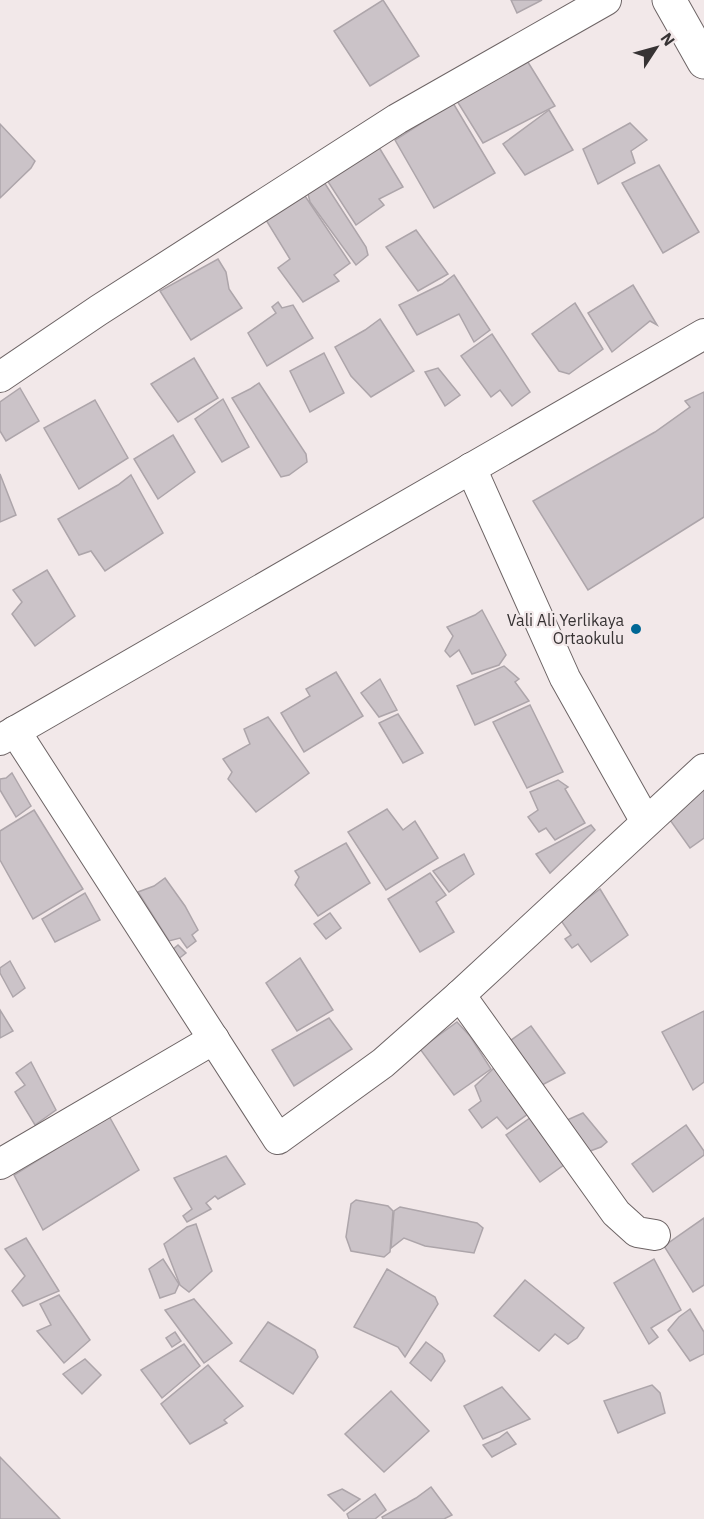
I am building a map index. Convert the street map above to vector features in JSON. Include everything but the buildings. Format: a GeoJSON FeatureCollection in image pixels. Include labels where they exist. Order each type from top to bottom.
{"type":"FeatureCollection","features":[{"type":"Feature","properties":{"kind":"street"},"geometry":{"type":"LineString","coordinates":[[0,377],[99,310],[397,119],[606,0]]}},
{"type":"Feature","properties":{"kind":"street"},"geometry":{"type":"LineString","coordinates":[[669,0],[704,62]]}},
{"type":"Feature","properties":{"kind":"street"},"geometry":{"type":"LineString","coordinates":[[704,334],[8,735],[214,1039],[278,1139],[383,1063],[460,995],[704,769]]}},
{"type":"Feature","properties":{"kind":"street"},"geometry":{"type":"LineString","coordinates":[[471,468],[565,678],[646,822]]}},
{"type":"Feature","properties":{"kind":"street"},"geometry":{"type":"LineString","coordinates":[[460,995],[616,1213],[637,1232],[655,1235]]}},
{"type":"Feature","properties":{"kind":"street"},"geometry":{"type":"LineString","coordinates":[[0,1164],[214,1039]]}},
{"type":"Feature","properties":{"kind":"place","name":"Vali Ali Yerlikaya Ortaokulu"},"geometry":{"type":"Point","coordinates":[636,629]}}]}
